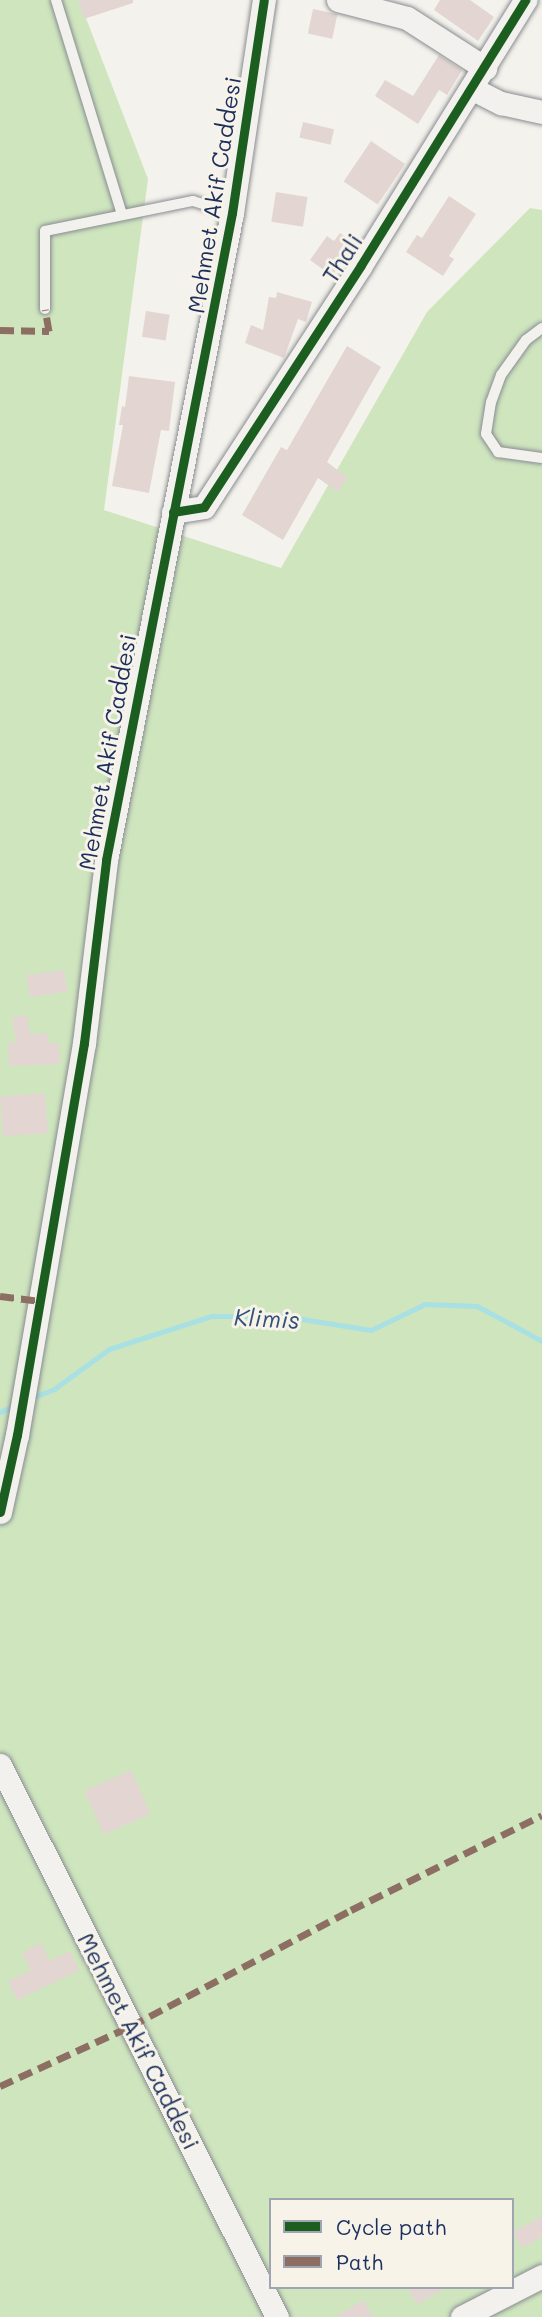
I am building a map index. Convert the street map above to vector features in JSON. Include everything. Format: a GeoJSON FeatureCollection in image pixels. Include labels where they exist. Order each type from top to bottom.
{"type":"FeatureCollection","features":[{"type":"Feature","properties":{"kind":"street","name":"Mehmet Akif Caddesi"},"geometry":{"type":"LineString","coordinates":[[0,1512],[17,1435],[85,1043],[106,859],[232,213],[264,0]]}},
{"type":"Feature","properties":{"kind":"street"},"geometry":{"type":"LineString","coordinates":[[338,0],[407,18],[485,68]]}},
{"type":"Feature","properties":{"kind":"street","name":"Thali"},"geometry":{"type":"LineString","coordinates":[[173,512],[204,507],[485,68],[525,0]]}},
{"type":"Feature","properties":{"kind":"street"},"geometry":{"type":"LineString","coordinates":[[471,88],[501,103],[542,111]]}},
{"type":"Feature","properties":{"kind":"street","name":"Mehmet Akif Caddesi"},"geometry":{"type":"LineString","coordinates":[[0,1765],[277,2317]]}},
{"type":"Feature","properties":{"kind":"street"},"geometry":{"type":"LineString","coordinates":[[462,2317],[542,2276]]}},
{"type":"Feature","properties":{"kind":"lane"},"geometry":{"type":"LineString","coordinates":[[55,0],[122,215]]}},
{"type":"Feature","properties":{"kind":"lane"},"geometry":{"type":"LineString","coordinates":[[45,309],[45,230],[193,201],[232,213]]}},
{"type":"Feature","properties":{"kind":"lane"},"geometry":{"type":"LineString","coordinates":[[542,328],[526,340],[501,375],[491,402],[486,434],[498,452],[542,458]]}},
{"type":"Feature","properties":{"kind":"green space"},"geometry":{"type":"Polygon","coordinates":[[[0,0],[79,0],[148,179],[104,510],[281,568],[427,312],[530,208],[542,210],[542,2317],[0,2317],[0,0]]]}},
{"type":"Feature","properties":{"kind":"building"},"geometry":{"type":"Polygon","coordinates":[[[78,0],[133,0],[133,3],[84,19],[78,0]]]}},
{"type":"Feature","properties":{"kind":"building"},"geometry":{"type":"Polygon","coordinates":[[[440,0],[470,0],[494,17],[478,41],[434,10],[440,0]]]}},
{"type":"Feature","properties":{"kind":"building"},"geometry":{"type":"Polygon","coordinates":[[[313,9],[337,14],[332,39],[308,33],[313,9]]]}},
{"type":"Feature","properties":{"kind":"building"},"geometry":{"type":"Polygon","coordinates":[[[439,55],[462,70],[447,95],[439,90],[418,124],[375,96],[385,80],[413,96],[439,55]]]}},
{"type":"Feature","properties":{"kind":"building"},"geometry":{"type":"Polygon","coordinates":[[[303,122],[334,129],[331,145],[299,138],[303,122]]]}},
{"type":"Feature","properties":{"kind":"building"},"geometry":{"type":"Polygon","coordinates":[[[371,141],[405,164],[378,205],[344,182],[371,141]]]}},
{"type":"Feature","properties":{"kind":"building"},"geometry":{"type":"Polygon","coordinates":[[[276,192],[308,197],[303,227],[271,222],[276,192]]]}},
{"type":"Feature","properties":{"kind":"building"},"geometry":{"type":"Polygon","coordinates":[[[449,196],[476,214],[449,256],[454,259],[443,276],[406,252],[417,235],[422,238],[449,196]]]}},
{"type":"Feature","properties":{"kind":"building"},"geometry":{"type":"Polygon","coordinates":[[[340,233],[356,244],[332,276],[310,260],[327,236],[334,241],[340,233]]]}},
{"type":"Feature","properties":{"kind":"building"},"geometry":{"type":"Polygon","coordinates":[[[277,292],[312,302],[306,322],[298,319],[284,358],[245,343],[251,325],[263,330],[269,297],[276,298],[277,292]]]}},
{"type":"Feature","properties":{"kind":"building"},"geometry":{"type":"Polygon","coordinates":[[[146,311],[170,315],[166,340],[142,337],[146,311]]]}},
{"type":"Feature","properties":{"kind":"building"},"geometry":{"type":"Polygon","coordinates":[[[347,346],[381,367],[327,462],[348,478],[338,492],[318,478],[283,540],[242,515],[281,447],[287,450],[347,346]]]}},
{"type":"Feature","properties":{"kind":"building"},"geometry":{"type":"Polygon","coordinates":[[[129,376],[175,382],[169,431],[161,430],[149,493],[112,486],[123,425],[119,425],[122,406],[125,407],[129,376]]]}},
{"type":"Feature","properties":{"kind":"building"},"geometry":{"type":"Polygon","coordinates":[[[64,970],[67,992],[29,997],[26,975],[64,970]]]}},
{"type":"Feature","properties":{"kind":"building"},"geometry":{"type":"Polygon","coordinates":[[[27,1015],[30,1034],[47,1033],[48,1043],[59,1043],[60,1064],[9,1066],[8,1043],[16,1042],[12,1017],[27,1015]]]}},
{"type":"Feature","properties":{"kind":"building"},"geometry":{"type":"Polygon","coordinates":[[[45,1093],[48,1133],[3,1136],[0,1096],[45,1093]]]}},
{"type":"Feature","properties":{"kind":"building"},"geometry":{"type":"Polygon","coordinates":[[[131,1770],[151,1814],[104,1835],[84,1791],[131,1770]]]}},
{"type":"Feature","properties":{"kind":"building"},"geometry":{"type":"Polygon","coordinates":[[[41,1943],[50,1961],[70,1951],[79,1970],[17,2000],[8,1981],[31,1970],[22,1953],[41,1943]]]}},
{"type":"Feature","properties":{"kind":"building"},"geometry":{"type":"Polygon","coordinates":[[[542,2216],[542,2237],[522,2248],[514,2231],[542,2216]]]}},
{"type":"Feature","properties":{"kind":"building"},"geometry":{"type":"Polygon","coordinates":[[[408,2289],[443,2289],[417,2304],[408,2289]]]}},
{"type":"Feature","properties":{"kind":"building"},"geometry":{"type":"Polygon","coordinates":[[[364,2300],[373,2317],[334,2317],[364,2300]]]}},
{"type":"Feature","properties":{"kind":"waterway","name":"Klimis"},"geometry":{"type":"LineString","coordinates":[[31,1398],[54,1389],[109,1349],[211,1316],[283,1316],[371,1330],[425,1304],[477,1306],[542,1341]]}},
{"type":"Feature","properties":{"kind":"waterway","name":"Klimis"},"geometry":{"type":"LineString","coordinates":[[0,1412],[16,1405]]}},
{"type":"Feature","properties":{"kind":"marked path"},"geometry":{"type":"LineString","coordinates":[[0,330],[49,331],[45,309]]}},
{"type":"Feature","properties":{"kind":"marked path"},"geometry":{"type":"LineString","coordinates":[[0,1296],[39,1301]]}},
{"type":"Feature","properties":{"kind":"marked path"},"geometry":{"type":"LineString","coordinates":[[0,2086],[131,2026],[351,1910],[542,1815]]}},
{"type":"Feature","properties":{"kind":"cycle path"},"geometry":{"type":"LineString","coordinates":[[0,1512],[17,1435],[84,1043],[106,860],[232,213],[264,0]]}},
{"type":"Feature","properties":{"kind":"cycle path"},"geometry":{"type":"LineString","coordinates":[[173,512],[204,507],[361,265],[525,0]]}}]}
